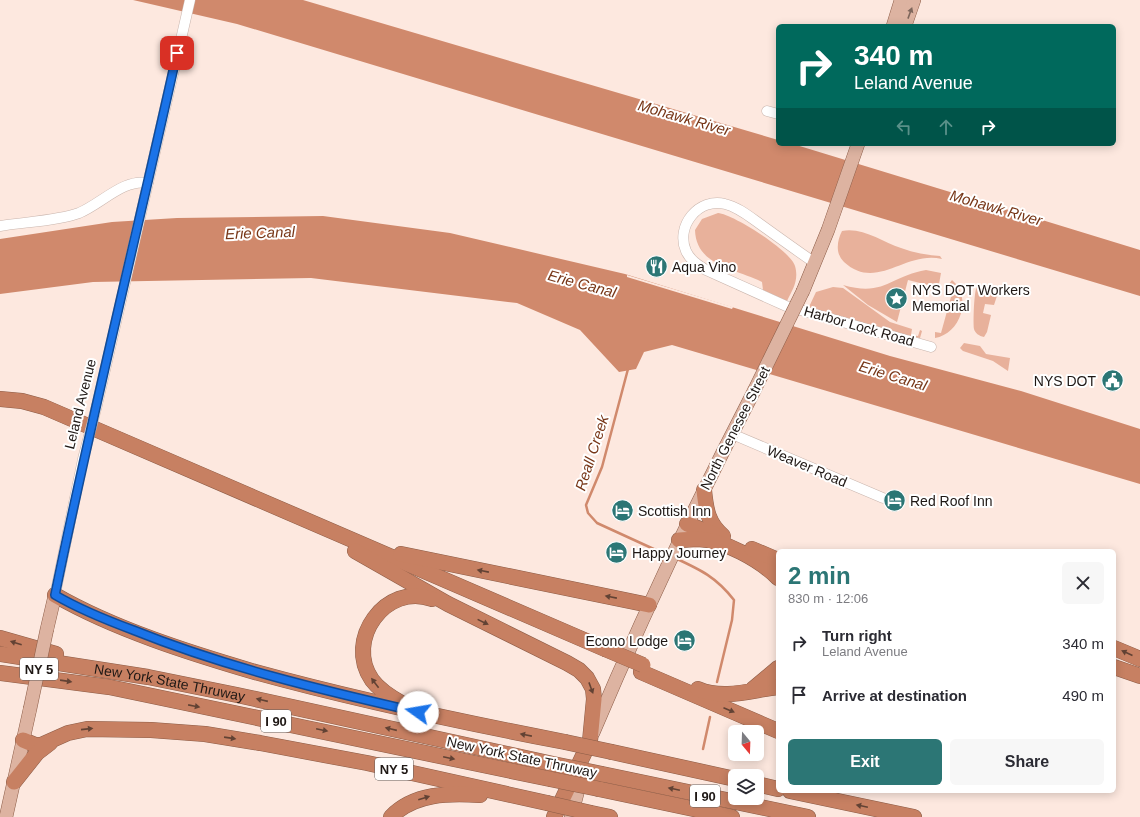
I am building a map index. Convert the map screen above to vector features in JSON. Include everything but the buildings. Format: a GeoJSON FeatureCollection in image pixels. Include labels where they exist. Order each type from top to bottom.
{"type":"FeatureCollection","features":[{"type":"Feature","properties":{"kind":"highway"},"geometry":{"type":"LineString","coordinates":[[0,399],[22,401],[44,407],[605,652],[776,730]]}},
{"type":"Feature","properties":{"kind":"highway"},"geometry":{"type":"LineString","coordinates":[[0,409],[17,410],[40,416],[605,652]]}},
{"type":"Feature","properties":{"kind":"highway"},"geometry":{"type":"LineString","coordinates":[[704,490],[709,518],[714,528],[725,538]]}},
{"type":"Feature","properties":{"kind":"highway"},"geometry":{"type":"LineString","coordinates":[[687,524],[776,559]]}},
{"type":"Feature","properties":{"kind":"highway"},"geometry":{"type":"LineString","coordinates":[[677,544],[698,539],[712,541],[766,566],[776,576]]}},
{"type":"Feature","properties":{"kind":"highway"},"geometry":{"type":"LineString","coordinates":[[339,541],[448,604],[579,670],[587,678],[593,689],[594,699],[592,735]]}},
{"type":"Feature","properties":{"kind":"highway"},"geometry":{"type":"LineString","coordinates":[[358,543],[398,554],[649,605]]}},
{"type":"Feature","properties":{"kind":"highway"},"geometry":{"type":"LineString","coordinates":[[55,595],[161,642],[226,664],[318,689],[418,712],[728,777]]}},
{"type":"Feature","properties":{"kind":"highway"},"geometry":{"type":"LineString","coordinates":[[418,712],[393,699],[379,688],[371,679],[363,652],[364,638],[369,625],[379,612],[386,605],[400,599],[418,596],[448,604]]}},
{"type":"Feature","properties":{"kind":"highway"},"geometry":{"type":"LineString","coordinates":[[0,638],[148,677]]}},
{"type":"Feature","properties":{"kind":"highway"},"geometry":{"type":"LineString","coordinates":[[1116,649],[1140,659]]}},
{"type":"Feature","properties":{"kind":"highway","name":"New York State Thruway"},"geometry":{"type":"LineString","coordinates":[[0,654],[148,677],[237,695],[551,771],[599,789],[732,817]]}},
{"type":"Feature","properties":{"kind":"highway"},"geometry":{"type":"LineString","coordinates":[[1116,668],[1140,676]]}},
{"type":"Feature","properties":{"kind":"highway"},"geometry":{"type":"LineString","coordinates":[[642,669],[705,692],[727,694],[776,687]]}},
{"type":"Feature","properties":{"kind":"highway"},"geometry":{"type":"LineString","coordinates":[[751,691],[776,670]]}},
{"type":"Feature","properties":{"kind":"highway","name":"New York State Thruway"},"geometry":{"type":"LineString","coordinates":[[0,673],[109,687],[551,771],[602,774],[808,817]]}},
{"type":"Feature","properties":{"kind":"highway","name":"NY 5"},"geometry":{"type":"LineString","coordinates":[[14,782],[37,753],[50,742],[68,733],[87,729],[151,730],[205,734],[260,742],[366,763],[526,799]]}},
{"type":"Feature","properties":{"kind":"highway","name":"North Genesee Street"},"geometry":{"type":"LineString","coordinates":[[554,817],[592,735]]}},
{"type":"Feature","properties":{"kind":"highway"},"geometry":{"type":"LineString","coordinates":[[23,740],[36,745],[50,742]]}},
{"type":"Feature","properties":{"kind":"highway"},"geometry":{"type":"LineString","coordinates":[[764,785],[776,788]]}},
{"type":"Feature","properties":{"kind":"highway"},"geometry":{"type":"LineString","coordinates":[[800,793],[914,817]]}},
{"type":"Feature","properties":{"kind":"highway"},"geometry":{"type":"LineString","coordinates":[[391,817],[407,805],[426,797],[470,794],[526,799],[610,817]]}},
{"type":"Feature","properties":{"kind":"main road"},"geometry":{"type":"LineString","coordinates":[[894,24],[902,0]]}},
{"type":"Feature","properties":{"kind":"main road"},"geometry":{"type":"LineString","coordinates":[[906,24],[914,0]]}},
{"type":"Feature","properties":{"kind":"main road","name":"North Genesee Street"},"geometry":{"type":"LineString","coordinates":[[592,735],[677,544],[803,291],[828,230],[857,146]]}},
{"type":"Feature","properties":{"kind":"main road","name":"Leland Avenue"},"geometry":{"type":"LineString","coordinates":[[6,817],[55,595]]}},
{"type":"Feature","properties":{"kind":"main road"},"geometry":{"type":"LineString","coordinates":[[571,817],[592,735]]}},
{"type":"Feature","properties":{"kind":"street","name":"Leland Avenue"},"geometry":{"type":"LineString","coordinates":[[55,595],[83,459],[121,303],[183,25],[190,0]]}},
{"type":"Feature","properties":{"kind":"street"},"geometry":{"type":"LineString","coordinates":[[767,111],[776,113]]}},
{"type":"Feature","properties":{"kind":"street"},"geometry":{"type":"LineString","coordinates":[[0,226],[71,216],[139,181],[148,183]]}},
{"type":"Feature","properties":{"kind":"street","name":"Harbor Lock Road"},"geometry":{"type":"LineString","coordinates":[[815,263],[746,214],[728,204],[711,203],[693,213],[688,219],[684,229],[683,242],[686,252],[694,263],[706,270],[786,306],[931,347]]}},
{"type":"Feature","properties":{"kind":"street","name":"Weaver Road"},"geometry":{"type":"LineString","coordinates":[[732,434],[883,498]]}},
{"type":"Feature","properties":{"kind":"shaded area"},"geometry":{"type":"Polygon","coordinates":[[[718,213],[736,220],[761,234],[791,259],[795,266],[796,280],[787,301],[763,290],[762,282],[726,268],[708,258],[701,250],[697,241],[695,230],[702,219],[718,213]]]}},
{"type":"Feature","properties":{"kind":"shaded area"},"geometry":{"type":"Polygon","coordinates":[[[850,230],[865,233],[906,250],[920,254],[940,256],[942,259],[929,258],[916,260],[880,272],[868,273],[856,270],[844,262],[839,255],[838,243],[842,231],[850,230]]]}},
{"type":"Feature","properties":{"kind":"shaded area"},"geometry":{"type":"Polygon","coordinates":[[[926,270],[941,273],[939,284],[932,286],[908,280],[897,322],[868,305],[843,285],[869,289],[926,270]]]}},
{"type":"Feature","properties":{"kind":"shaded area"},"geometry":{"type":"Polygon","coordinates":[[[952,280],[958,287],[962,296],[961,314],[957,323],[951,330],[944,335],[935,338],[935,332],[941,333],[954,286],[949,284],[952,280]]]}},
{"type":"Feature","properties":{"kind":"shaded area"},"geometry":{"type":"Polygon","coordinates":[[[984,285],[998,287],[999,290],[994,305],[985,304],[983,313],[991,315],[987,332],[984,337],[975,332],[974,329],[974,300],[977,286],[984,285]]]}},
{"type":"Feature","properties":{"kind":"shaded area"},"geometry":{"type":"Polygon","coordinates":[[[833,287],[843,288],[890,322],[912,329],[911,335],[918,336],[920,330],[922,331],[920,338],[905,336],[808,309],[816,292],[833,287]]]}},
{"type":"Feature","properties":{"kind":"shaded area"},"geometry":{"type":"Polygon","coordinates":[[[964,343],[980,346],[986,354],[1010,358],[1008,371],[993,361],[963,351],[960,348],[964,343]]]}},
{"type":"Feature","properties":{"kind":"water","name":"Mohawk River"},"geometry":{"type":"Polygon","coordinates":[[[133,0],[303,0],[776,139],[776,146],[800,146],[1140,250],[1140,296],[237,24],[133,0]]]}},
{"type":"Feature","properties":{"kind":"water","name":"Erie Canal"},"geometry":{"type":"Polygon","coordinates":[[[323,216],[450,233],[625,274],[890,356],[1021,391],[1140,429],[1140,484],[672,345],[644,352],[636,369],[619,372],[580,330],[517,303],[311,278],[93,282],[0,294],[0,239],[112,222],[177,218],[323,216]]]}},
{"type":"Feature","properties":{"kind":"pier"},"geometry":{"type":"Polygon","coordinates":[[[627,275],[733,307],[732,309],[627,277],[627,275]]]}},
{"type":"Feature","properties":{"kind":"waterway","name":"Reall Creek"},"geometry":{"type":"LineString","coordinates":[[628,369],[602,467],[586,505],[588,513],[597,523],[669,556]]}},
{"type":"Feature","properties":{"kind":"waterway","name":"Reall Creek"},"geometry":{"type":"LineString","coordinates":[[675,558],[708,575],[721,585],[734,600],[732,620],[717,682]]}},
{"type":"Feature","properties":{"kind":"waterway","name":"Reall Creek"},"geometry":{"type":"LineString","coordinates":[[703,749],[710,717]]}},
{"type":"Feature","properties":{"kind":"place","name":"Aqua Vino"},"geometry":{"type":"Point","coordinates":[657,267]}},
{"type":"Feature","properties":{"kind":"place","name":"NYS DOT Workers Memorial"},"geometry":{"type":"Point","coordinates":[896,298]}},
{"type":"Feature","properties":{"kind":"place","name":"NYS DOT"},"geometry":{"type":"Point","coordinates":[1112,381]}},
{"type":"Feature","properties":{"kind":"place","name":"Red Roof Inn"},"geometry":{"type":"Point","coordinates":[894,501]}},
{"type":"Feature","properties":{"kind":"place","name":"Scottish Inn"},"geometry":{"type":"Point","coordinates":[622,511]}},
{"type":"Feature","properties":{"kind":"place","name":"Happy Journey"},"geometry":{"type":"Point","coordinates":[616,553]}},
{"type":"Feature","properties":{"kind":"place","name":"Econo Lodge"},"geometry":{"type":"Point","coordinates":[684,641]}},
{"type":"Feature","properties":{"kind":"route"},"geometry":{"type":"LineString","coordinates":[[177,53],[121,303],[86,448],[55,595],[65,601],[155,640],[226,664],[318,689],[418,712]]}}]}
